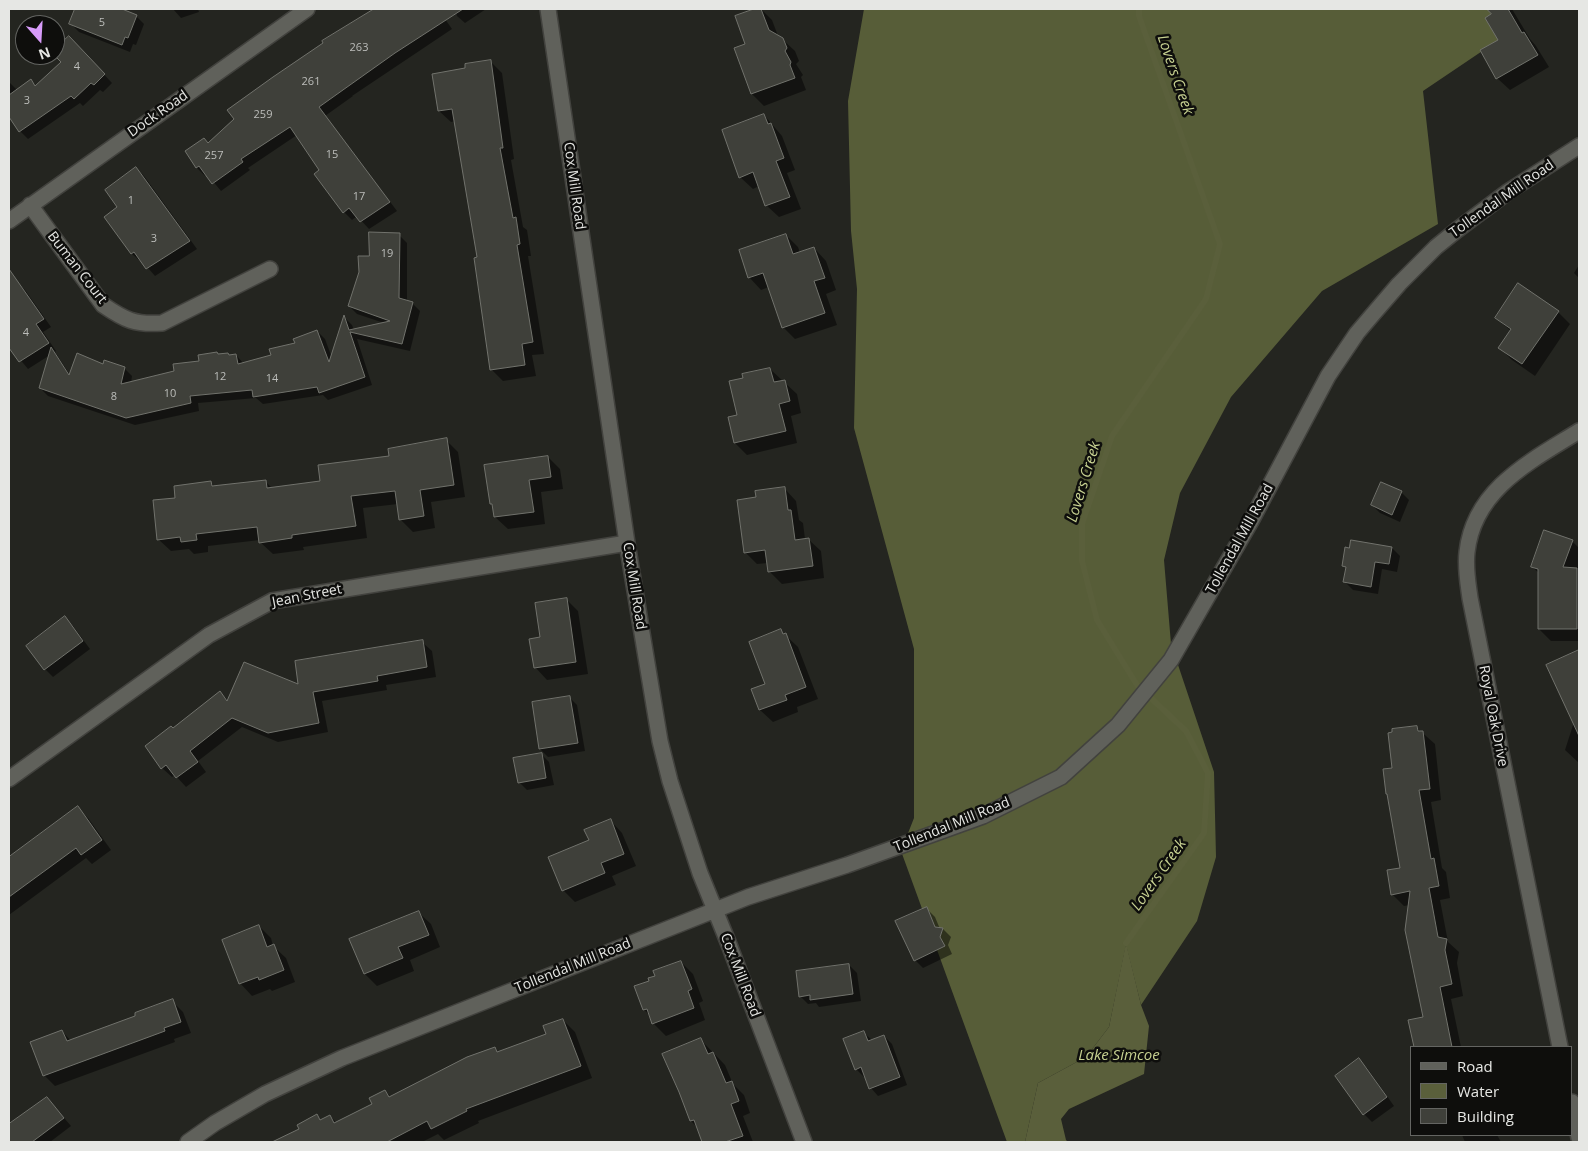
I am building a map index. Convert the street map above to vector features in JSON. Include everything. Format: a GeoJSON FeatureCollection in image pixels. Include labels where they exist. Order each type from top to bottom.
{"type":"FeatureCollection","features":[{"type":"Feature","properties":{"kind":"street","name":"Dock Road"},"geometry":{"type":"LineString","coordinates":[[9,221],[307,9]]}},
{"type":"Feature","properties":{"kind":"street","name":"Cox Mill Road"},"geometry":{"type":"LineString","coordinates":[[548,9],[627,543],[652,697],[668,773],[700,873],[804,1142]]}},
{"type":"Feature","properties":{"kind":"street","name":"Tollendal Mill Road"},"geometry":{"type":"LineString","coordinates":[[188,1142],[215,1123],[265,1094],[342,1058],[748,897],[846,865],[983,816],[1061,777],[1118,725],[1171,660],[1251,521],[1314,400],[1342,354],[1374,313],[1398,284],[1456,230],[1509,191],[1579,146]]}},
{"type":"Feature","properties":{"kind":"street","name":"Buman Court"},"geometry":{"type":"LineString","coordinates":[[30,205],[103,305],[132,322],[145,324],[162,323],[270,269]]}},
{"type":"Feature","properties":{"kind":"street","name":"Royal Oak Drive"},"geometry":{"type":"LineString","coordinates":[[1560,1046],[1470,598],[1467,554],[1474,525],[1494,491],[1517,471],[1579,431]]}},
{"type":"Feature","properties":{"kind":"street","name":"Jean Street"},"geometry":{"type":"LineString","coordinates":[[9,780],[209,635],[272,601],[627,543]]}},
{"type":"Feature","properties":{"kind":"street"},"geometry":{"type":"LineString","coordinates":[[1573,1107],[1579,1138]]}},
{"type":"Feature","properties":{"kind":"shaded area"},"geometry":{"type":"Polygon","coordinates":[[[864,9],[1491,9],[1509,33],[1423,91],[1438,224],[1322,291],[1231,397],[1180,493],[1164,560],[1171,644],[1214,772],[1216,857],[1197,921],[1141,1005],[1126,945],[1109,1027],[1086,1057],[1038,1083],[1025,1142],[1007,1142],[901,851],[914,818],[914,649],[854,428],[857,289],[851,231],[848,101],[864,9]]]}},
{"type":"Feature","properties":{"kind":"water","name":"Lake Simcoe"},"geometry":{"type":"Polygon","coordinates":[[[1126,943],[1141,1005],[1149,1026],[1144,1074],[1069,1109],[1061,1119],[1068,1142],[1025,1142],[1038,1083],[1086,1057],[1109,1027],[1126,943]]]}},
{"type":"Feature","properties":{"kind":"building"},"geometry":{"type":"Polygon","coordinates":[[[75,9],[122,9],[137,15],[128,38],[125,37],[122,45],[69,24],[75,9]]]}},
{"type":"Feature","properties":{"kind":"building"},"geometry":{"type":"Polygon","coordinates":[[[374,9],[463,9],[395,53],[319,107],[390,202],[360,222],[349,208],[343,213],[314,174],[319,170],[290,127],[241,159],[243,162],[212,184],[199,166],[196,168],[185,151],[204,138],[208,143],[234,119],[227,110],[323,43],[322,41],[374,9]]]}},
{"type":"Feature","properties":{"kind":"building"},"geometry":{"type":"Polygon","coordinates":[[[754,9],[761,9],[769,30],[783,38],[787,48],[785,51],[791,62],[790,65],[795,78],[751,94],[734,48],[745,44],[735,16],[754,9]]]}},
{"type":"Feature","properties":{"kind":"building"},"geometry":{"type":"Polygon","coordinates":[[[1487,9],[1508,9],[1538,55],[1496,79],[1480,50],[1498,40],[1485,18],[1491,14],[1487,9]]]}},
{"type":"Feature","properties":{"kind":"building"},"geometry":{"type":"Polygon","coordinates":[[[69,36],[105,74],[94,85],[91,83],[74,99],[71,96],[19,132],[9,117],[9,95],[31,79],[35,86],[58,65],[65,65],[65,40],[69,36]]]}},
{"type":"Feature","properties":{"kind":"building"},"geometry":{"type":"Polygon","coordinates":[[[491,60],[503,148],[500,148],[513,218],[516,217],[520,244],[517,245],[533,342],[522,344],[525,365],[490,370],[474,258],[477,257],[452,109],[438,111],[432,74],[465,68],[465,64],[491,60]]]}},
{"type":"Feature","properties":{"kind":"building"},"geometry":{"type":"Polygon","coordinates":[[[764,114],[768,124],[771,123],[784,158],[776,161],[790,197],[765,206],[753,172],[739,178],[722,130],[764,114]]]}},
{"type":"Feature","properties":{"kind":"building"},"geometry":{"type":"Polygon","coordinates":[[[136,167],[190,241],[146,269],[134,252],[131,254],[104,217],[117,207],[105,190],[136,167]]]}},
{"type":"Feature","properties":{"kind":"building"},"geometry":{"type":"Polygon","coordinates":[[[369,232],[400,233],[399,298],[413,302],[402,344],[350,332],[365,377],[319,393],[317,387],[253,397],[252,390],[190,396],[191,403],[126,418],[39,388],[51,347],[69,375],[77,353],[103,364],[104,360],[125,367],[121,384],[174,371],[173,364],[199,361],[198,355],[217,352],[218,354],[236,354],[238,364],[271,355],[269,349],[295,343],[293,339],[317,330],[329,362],[344,315],[349,330],[390,321],[348,306],[359,272],[358,256],[369,256],[369,232]]]}},
{"type":"Feature","properties":{"kind":"building"},"geometry":{"type":"Polygon","coordinates":[[[786,234],[793,254],[814,247],[825,278],[814,281],[825,313],[782,328],[763,273],[748,278],[739,250],[786,234]]]}},
{"type":"Feature","properties":{"kind":"building"},"geometry":{"type":"Polygon","coordinates":[[[9,269],[44,319],[36,324],[49,343],[19,362],[9,348],[9,269]]]}},
{"type":"Feature","properties":{"kind":"building"},"geometry":{"type":"Polygon","coordinates":[[[1518,283],[1559,311],[1522,364],[1498,348],[1511,329],[1495,318],[1518,283]]]}},
{"type":"Feature","properties":{"kind":"building"},"geometry":{"type":"Polygon","coordinates":[[[770,368],[774,382],[785,380],[790,401],[779,404],[786,431],[734,443],[728,417],[737,415],[729,381],[743,378],[742,374],[770,368]]]}},
{"type":"Feature","properties":{"kind":"building"},"geometry":{"type":"Polygon","coordinates":[[[447,438],[454,485],[420,490],[424,516],[399,520],[395,491],[351,496],[356,526],[292,535],[292,538],[259,543],[257,527],[196,534],[197,540],[181,542],[180,537],[157,540],[153,500],[175,498],[174,486],[211,481],[212,486],[266,480],[267,488],[320,481],[318,465],[389,456],[388,449],[447,438]]]}},
{"type":"Feature","properties":{"kind":"building"},"geometry":{"type":"Polygon","coordinates":[[[548,456],[551,477],[529,480],[534,512],[494,517],[484,465],[548,456]]]}},
{"type":"Feature","properties":{"kind":"building"},"geometry":{"type":"Polygon","coordinates":[[[1381,482],[1402,491],[1392,515],[1371,505],[1381,482]]]}},
{"type":"Feature","properties":{"kind":"building"},"geometry":{"type":"Polygon","coordinates":[[[785,487],[788,510],[791,510],[795,540],[809,538],[813,566],[768,572],[765,550],[744,553],[737,500],[756,497],[755,491],[785,487]]]}},
{"type":"Feature","properties":{"kind":"building"},"geometry":{"type":"Polygon","coordinates":[[[1544,530],[1573,540],[1563,567],[1577,568],[1577,629],[1538,629],[1538,569],[1531,567],[1544,530]]]}},
{"type":"Feature","properties":{"kind":"building"},"geometry":{"type":"Polygon","coordinates":[[[1351,540],[1392,547],[1389,564],[1375,562],[1371,587],[1343,582],[1346,567],[1342,566],[1345,547],[1349,548],[1351,540]]]}},
{"type":"Feature","properties":{"kind":"building"},"geometry":{"type":"Polygon","coordinates":[[[567,598],[576,662],[534,668],[529,639],[540,637],[535,603],[567,598]]]}},
{"type":"Feature","properties":{"kind":"building"},"geometry":{"type":"Polygon","coordinates":[[[65,616],[83,641],[44,670],[26,646],[65,616]]]}},
{"type":"Feature","properties":{"kind":"building"},"geometry":{"type":"Polygon","coordinates":[[[781,629],[783,634],[786,633],[806,687],[785,695],[787,700],[759,710],[751,689],[765,684],[749,642],[781,629]]]}},
{"type":"Feature","properties":{"kind":"building"},"geometry":{"type":"Polygon","coordinates":[[[423,640],[427,667],[377,676],[378,681],[313,692],[319,723],[268,733],[232,718],[190,751],[198,762],[176,778],[166,765],[161,769],[145,746],[171,726],[173,728],[220,691],[227,701],[244,662],[298,684],[295,661],[423,640]]]}},
{"type":"Feature","properties":{"kind":"building"},"geometry":{"type":"Polygon","coordinates":[[[1579,650],[1579,736],[1546,665],[1579,650]]]}},
{"type":"Feature","properties":{"kind":"building"},"geometry":{"type":"Polygon","coordinates":[[[570,696],[578,743],[539,749],[532,702],[570,696]]]}},
{"type":"Feature","properties":{"kind":"building"},"geometry":{"type":"Polygon","coordinates":[[[1417,726],[1418,731],[1423,731],[1430,789],[1419,790],[1431,859],[1434,858],[1439,886],[1429,888],[1438,937],[1447,939],[1445,950],[1452,984],[1440,987],[1452,1046],[1414,1046],[1408,1020],[1423,1017],[1405,930],[1410,891],[1391,895],[1387,870],[1400,868],[1383,769],[1392,768],[1388,733],[1392,732],[1392,729],[1417,726]]]}},
{"type":"Feature","properties":{"kind":"building"},"geometry":{"type":"Polygon","coordinates":[[[542,753],[546,778],[518,783],[513,758],[542,753]]]}},
{"type":"Feature","properties":{"kind":"building"},"geometry":{"type":"Polygon","coordinates":[[[78,806],[102,840],[81,855],[76,848],[9,897],[9,857],[78,806]]]}},
{"type":"Feature","properties":{"kind":"building"},"geometry":{"type":"Polygon","coordinates":[[[611,819],[624,854],[601,863],[605,873],[562,891],[548,857],[589,840],[584,830],[611,819]]]}},
{"type":"Feature","properties":{"kind":"building"},"geometry":{"type":"Polygon","coordinates":[[[927,907],[935,927],[943,928],[940,937],[945,946],[914,961],[895,921],[927,907]]]}},
{"type":"Feature","properties":{"kind":"building"},"geometry":{"type":"Polygon","coordinates":[[[419,911],[429,935],[398,947],[403,958],[364,974],[349,939],[419,911]]]}},
{"type":"Feature","properties":{"kind":"building"},"geometry":{"type":"Polygon","coordinates":[[[259,925],[267,947],[274,944],[284,970],[259,980],[258,977],[239,984],[222,940],[259,925]]]}},
{"type":"Feature","properties":{"kind":"building"},"geometry":{"type":"Polygon","coordinates":[[[681,961],[692,989],[688,991],[694,1008],[652,1024],[647,1009],[643,1010],[634,986],[649,981],[648,978],[655,976],[653,971],[681,961]]]}},
{"type":"Feature","properties":{"kind":"building"},"geometry":{"type":"Polygon","coordinates":[[[849,964],[853,994],[810,1000],[810,995],[799,997],[796,971],[849,964]]]}},
{"type":"Feature","properties":{"kind":"building"},"geometry":{"type":"Polygon","coordinates":[[[173,999],[181,1022],[164,1028],[165,1031],[43,1076],[30,1042],[62,1030],[67,1041],[135,1016],[135,1013],[173,999]]]}},
{"type":"Feature","properties":{"kind":"building"},"geometry":{"type":"Polygon","coordinates":[[[563,1019],[581,1066],[466,1109],[467,1111],[431,1129],[427,1121],[387,1142],[272,1142],[299,1129],[297,1125],[317,1114],[320,1120],[330,1115],[334,1123],[372,1104],[369,1098],[385,1090],[389,1097],[467,1057],[495,1047],[497,1052],[546,1034],[543,1026],[563,1019]]]}},
{"type":"Feature","properties":{"kind":"building"},"geometry":{"type":"Polygon","coordinates":[[[864,1031],[868,1041],[884,1035],[900,1077],[869,1089],[861,1067],[855,1070],[843,1039],[864,1031]]]}},
{"type":"Feature","properties":{"kind":"building"},"geometry":{"type":"Polygon","coordinates":[[[701,1038],[708,1054],[713,1052],[726,1083],[732,1081],[739,1101],[731,1104],[743,1136],[725,1142],[702,1142],[694,1120],[690,1121],[662,1054],[701,1038]]]}},
{"type":"Feature","properties":{"kind":"building"},"geometry":{"type":"Polygon","coordinates":[[[1359,1058],[1387,1097],[1363,1115],[1335,1076],[1359,1058]]]}},
{"type":"Feature","properties":{"kind":"building"},"geometry":{"type":"Polygon","coordinates":[[[47,1097],[64,1118],[32,1142],[9,1142],[9,1124],[47,1097]]]}},
{"type":"Feature","properties":{"kind":"waterway","name":"Lovers Creek"},"geometry":{"type":"LineString","coordinates":[[1126,943],[1204,833],[1208,773],[1186,731],[1137,685],[1097,620],[1082,561],[1082,524],[1112,436],[1206,299],[1220,244],[1139,16],[1139,9]]}}]}
